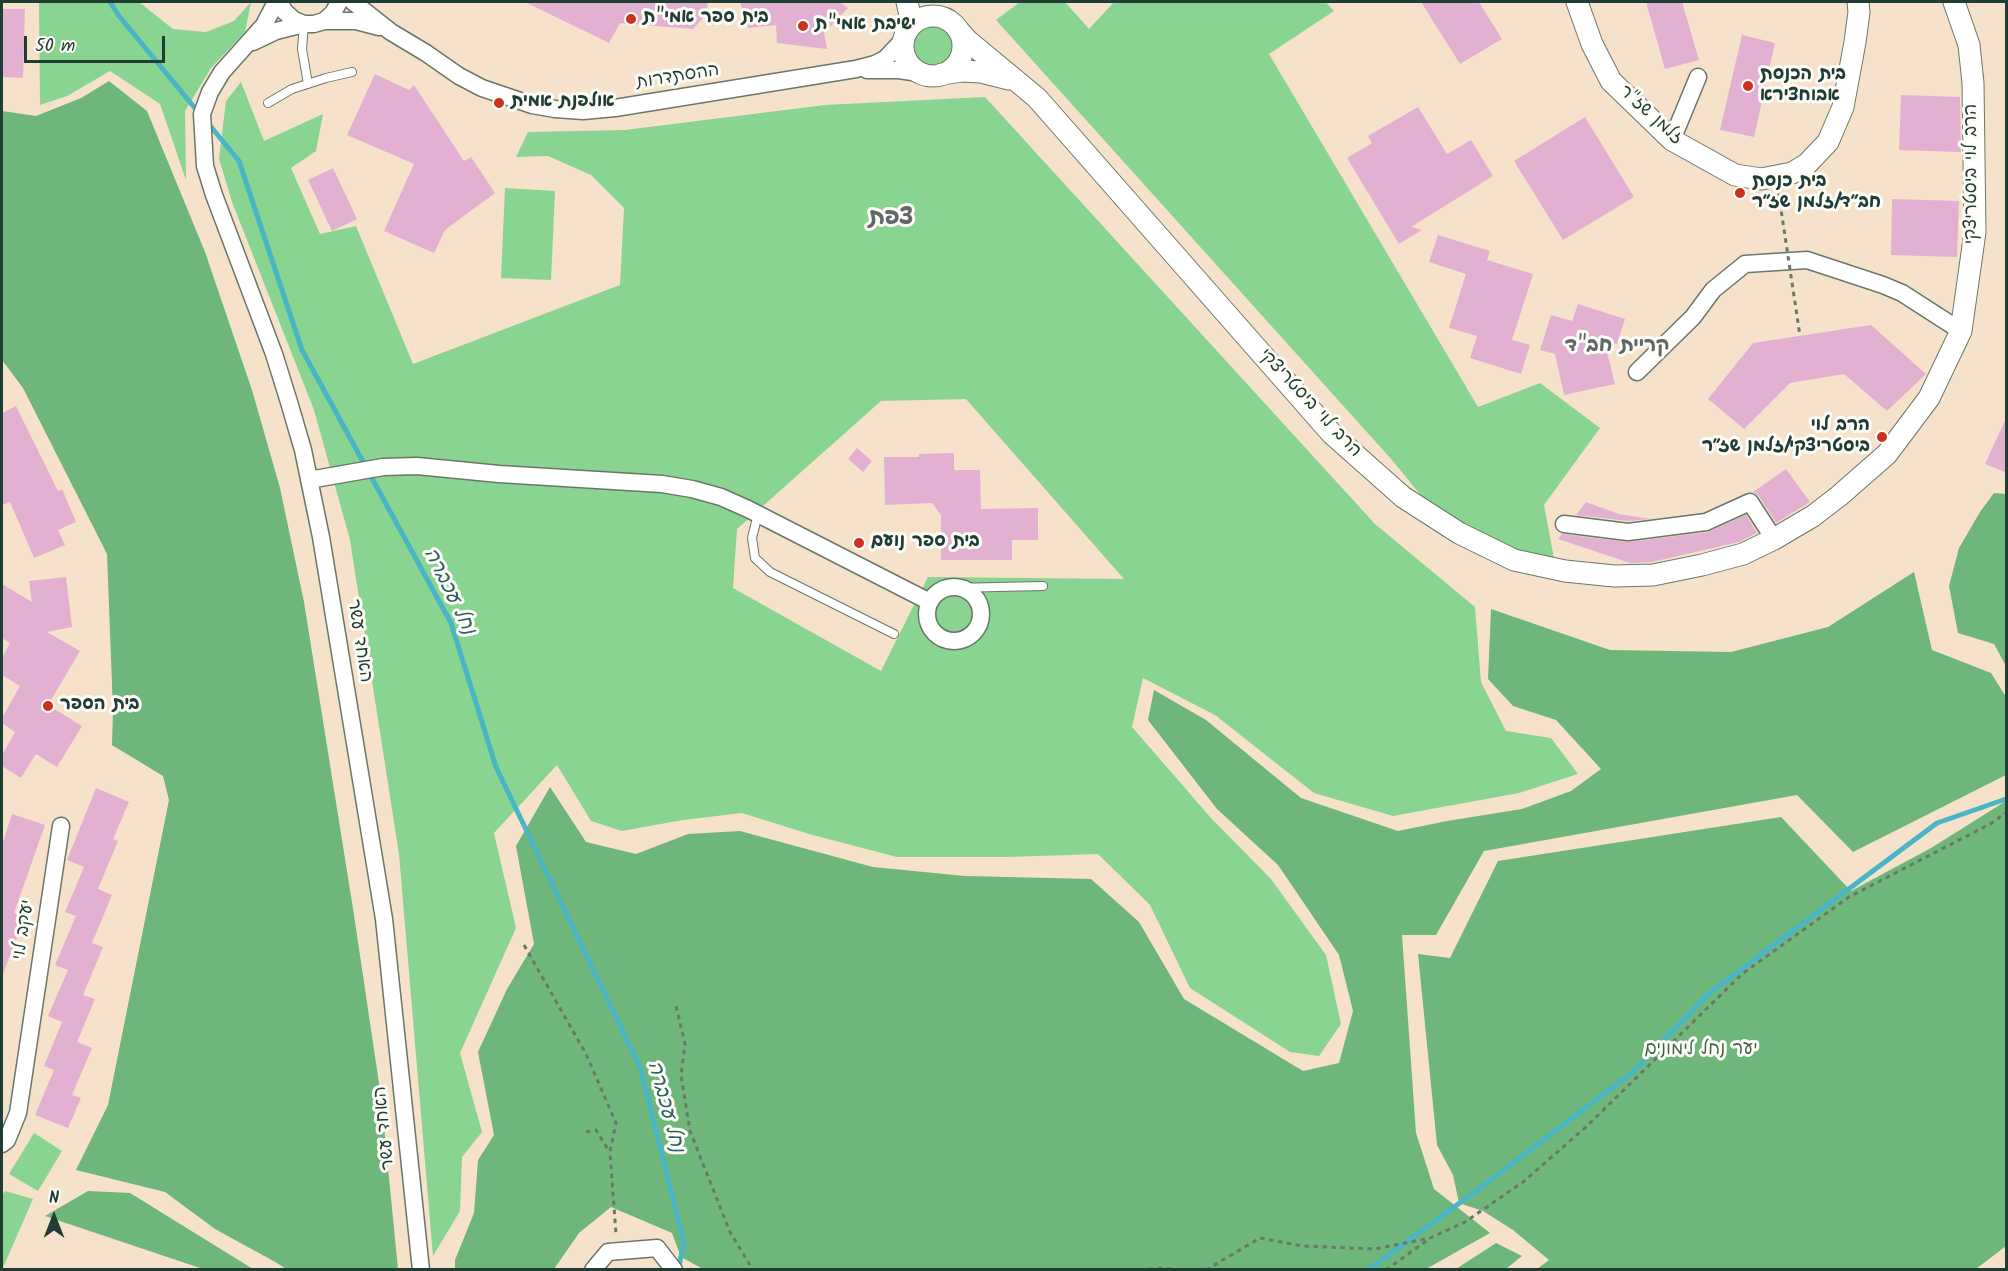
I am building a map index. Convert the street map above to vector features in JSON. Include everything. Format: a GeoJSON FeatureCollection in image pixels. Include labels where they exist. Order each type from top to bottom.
{"type":"FeatureCollection","features":[{"type":"Feature","properties":{"kind":"street"},"geometry":{"type":"LineString","coordinates":[[278,2],[294,20],[304,24]]}},
{"type":"Feature","properties":{"kind":"street","name":"האחד עשר"},"geometry":{"type":"LineString","coordinates":[[278,2],[264,25],[222,72],[210,92],[202,114],[205,166],[274,354],[289,402],[321,537],[384,919],[421,1269]]}},
{"type":"Feature","properties":{"kind":"street"},"geometry":{"type":"LineString","coordinates":[[324,21],[333,13],[339,2]]}},
{"type":"Feature","properties":{"kind":"street","name":"ההסתדרות"},"geometry":{"type":"LineString","coordinates":[[353,2],[391,32],[482,88],[532,105],[583,111],[615,108],[845,71],[875,64],[885,59],[907,32]]}},
{"type":"Feature","properties":{"kind":"street"},"geometry":{"type":"LineString","coordinates":[[907,2],[907,32],[903,51],[907,61],[930,74],[953,68],[962,53],[963,43],[956,28],[945,18],[930,16],[920,18],[907,32]]}},
{"type":"Feature","properties":{"kind":"street","name":"הרב לוי ביסטריצקי"},"geometry":{"type":"LineString","coordinates":[[924,2],[1030,92],[1332,434],[1402,497],[1459,533],[1514,560],[1565,571],[1614,576],[1653,575],[1702,566],[1743,554],[1774,539],[1813,516],[1887,454],[1929,398],[1961,332],[1975,232],[1973,82],[1969,45],[1952,4]]}},
{"type":"Feature","properties":{"kind":"street","name":"זלמן שז\"ר"},"geometry":{"type":"LineString","coordinates":[[1576,2],[1592,44],[1611,81],[1672,140],[1735,175],[1761,179],[1792,173],[1807,164],[1828,142],[1843,107],[1865,5]]}},
{"type":"Feature","properties":{"kind":"street","name":"האחד עשר"},"geometry":{"type":"LineString","coordinates":[[245,47],[276,31],[324,21]]}},
{"type":"Feature","properties":{"kind":"street","name":"ההסתדרות"},"geometry":{"type":"LineString","coordinates":[[324,21],[356,21],[391,32]]}},
{"type":"Feature","properties":{"kind":"street","name":"ההסתדרות"},"geometry":{"type":"LineString","coordinates":[[845,71],[874,69],[930,74]]}},
{"type":"Feature","properties":{"kind":"street","name":"הרב לוי ביסטריצקי"},"geometry":{"type":"LineString","coordinates":[[930,74],[981,72],[1012,80],[1030,92]]}},
{"type":"Feature","properties":{"kind":"street"},"geometry":{"type":"LineString","coordinates":[[1672,140],[1698,77]]}},
{"type":"Feature","properties":{"kind":"street"},"geometry":{"type":"LineString","coordinates":[[1637,372],[1693,317],[1713,290],[1745,264],[1807,260],[1902,293],[1961,332]]}},
{"type":"Feature","properties":{"kind":"street"},"geometry":{"type":"LineString","coordinates":[[309,480],[383,467],[417,466],[499,474],[662,484],[692,489],[721,497],[758,514],[930,602]]}},
{"type":"Feature","properties":{"kind":"street"},"geometry":{"type":"LineString","coordinates":[[1564,524],[1628,531],[1706,522],[1750,502],[1774,539]]}},
{"type":"Feature","properties":{"kind":"street"},"geometry":{"type":"LineString","coordinates":[[952,588],[961,588],[970,592],[976,599],[981,616],[974,633],[963,640],[944,639],[936,634],[928,620],[927,611],[935,595],[952,588]]}},
{"type":"Feature","properties":{"kind":"street","name":"יעקב לוי"},"geometry":{"type":"LineString","coordinates":[[2,1144],[7,1140],[18,1113],[61,826]]}},
{"type":"Feature","properties":{"kind":"street"},"geometry":{"type":"LineString","coordinates":[[593,1269],[608,1252],[657,1248],[674,1269]]}},
{"type":"Feature","properties":{"kind":"lane"},"geometry":{"type":"LineString","coordinates":[[304,24],[302,49],[308,84]]}},
{"type":"Feature","properties":{"kind":"lane"},"geometry":{"type":"LineString","coordinates":[[268,103],[292,89],[352,72]]}},
{"type":"Feature","properties":{"kind":"lane"},"geometry":{"type":"LineString","coordinates":[[758,514],[752,538],[755,558],[770,572],[894,634]]}},
{"type":"Feature","properties":{"kind":"lane"},"geometry":{"type":"LineString","coordinates":[[952,588],[1043,586]]}},
{"type":"Feature","properties":{"kind":"path"},"geometry":{"type":"LineString","coordinates":[[1776,176],[1800,336]]}},
{"type":"Feature","properties":{"kind":"path"},"geometry":{"type":"LineString","coordinates":[[1386,1269],[1430,1238],[1465,1222],[1523,1182],[1586,1127],[1742,974],[1849,897],[2007,813]]}},
{"type":"Feature","properties":{"kind":"path"},"geometry":{"type":"LineString","coordinates":[[524,945],[586,1054],[616,1123],[610,1152],[617,1251]]}},
{"type":"Feature","properties":{"kind":"path"},"geometry":{"type":"LineString","coordinates":[[676,1006],[685,1044],[681,1075],[690,1131],[730,1232],[753,1269]]}},
{"type":"Feature","properties":{"kind":"path"},"geometry":{"type":"LineString","coordinates":[[586,1132],[596,1130],[610,1152]]}},
{"type":"Feature","properties":{"kind":"path"},"geometry":{"type":"LineString","coordinates":[[1206,1269],[1260,1238],[1302,1246],[1375,1249],[1430,1238]]}},
{"type":"Feature","properties":{"kind":"path"},"geometry":{"type":"LineString","coordinates":[[1140,1269],[1175,1269]]}},
{"type":"Feature","properties":{"kind":"green space"},"geometry":{"type":"Polygon","coordinates":[[[39,2],[139,2],[173,29],[206,32],[234,21],[251,2],[245,32],[211,68],[185,111],[186,180],[160,104],[110,71],[67,96],[40,105],[39,2]]]}},
{"type":"Feature","properties":{"kind":"green space"},"geometry":{"type":"Polygon","coordinates":[[[1020,2],[1065,2],[1089,29],[1114,2],[1326,2],[1334,11],[1269,54],[1478,407],[1540,383],[1600,428],[1544,505],[1558,580],[1433,510],[1392,460],[996,20],[1020,2]]]}},
{"type":"Feature","properties":{"kind":"green space"},"geometry":{"type":"Polygon","coordinates":[[[933,26],[947,32],[953,46],[947,60],[933,66],[919,60],[913,46],[919,32],[933,26]]]}},
{"type":"Feature","properties":{"kind":"green space"},"geometry":{"type":"Polygon","coordinates":[[[109,81],[147,111],[205,252],[252,390],[280,488],[304,602],[354,915],[381,1097],[398,1269],[286,1269],[215,1229],[165,1192],[76,1170],[108,1105],[169,800],[163,776],[112,745],[113,710],[107,554],[23,388],[2,360],[2,111],[36,116],[81,98],[109,81]]]}},
{"type":"Feature","properties":{"kind":"green space"},"geometry":{"type":"Polygon","coordinates":[[[241,82],[264,141],[323,114],[316,151],[291,168],[320,234],[356,226],[413,364],[620,285],[624,208],[591,175],[548,156],[516,157],[528,132],[625,130],[825,105],[985,97],[1375,524],[1475,607],[1481,682],[1506,731],[1551,738],[1578,774],[1519,793],[1393,816],[1314,793],[1215,715],[1143,678],[1132,727],[1211,818],[1271,879],[1326,955],[1341,1024],[1319,1056],[1290,1052],[1190,988],[1150,905],[1098,854],[897,857],[809,834],[742,813],[683,820],[622,831],[591,821],[557,765],[494,833],[516,928],[460,1053],[482,1132],[462,1157],[460,1211],[433,1256],[399,854],[350,540],[314,410],[232,202],[219,159],[226,101],[241,82]],[[966,399],[881,401],[737,529],[733,588],[881,671],[928,577],[1124,579],[966,399]]]}},
{"type":"Feature","properties":{"kind":"green space"},"geometry":{"type":"Polygon","coordinates":[[[505,188],[555,191],[551,280],[501,278],[505,188]]]}},
{"type":"Feature","properties":{"kind":"green space"},"geometry":{"type":"Polygon","coordinates":[[[1994,493],[2006,494],[2006,666],[1994,644],[1958,633],[1949,586],[1959,548],[1994,493]]]}},
{"type":"Feature","properties":{"kind":"green space"},"geometry":{"type":"Polygon","coordinates":[[[1914,572],[1932,650],[1991,673],[2006,697],[2006,775],[1853,852],[1797,795],[1484,851],[1436,935],[1402,935],[1416,1133],[1434,1189],[1490,1233],[1426,1269],[703,1269],[681,1257],[672,1233],[611,1207],[579,1233],[554,1269],[455,1269],[455,1260],[474,1213],[478,1160],[494,1135],[478,1052],[507,989],[534,944],[516,846],[550,787],[586,842],[636,854],[688,834],[740,831],[873,867],[965,876],[1091,879],[1139,922],[1184,999],[1303,1071],[1339,1063],[1353,1011],[1339,955],[1278,865],[1217,809],[1148,720],[1154,690],[1206,720],[1301,798],[1398,831],[1522,809],[1571,791],[1601,769],[1556,720],[1513,706],[1488,679],[1491,609],[1610,650],[1731,652],[1828,627],[1914,572]]]}},
{"type":"Feature","properties":{"kind":"green space","name":"יער נחל לימונים"},"geometry":{"type":"Polygon","coordinates":[[[2006,801],[2006,1246],[1976,1269],[1537,1269],[1549,1260],[1513,1230],[1483,1211],[1459,1203],[1453,1175],[1437,1145],[1418,954],[1450,958],[1498,861],[1781,817],[1851,891],[1931,848],[2006,801]]]}},
{"type":"Feature","properties":{"kind":"green space"},"geometry":{"type":"Polygon","coordinates":[[[34,1133],[62,1151],[38,1191],[9,1174],[34,1133]]]}},
{"type":"Feature","properties":{"kind":"green space"},"geometry":{"type":"Polygon","coordinates":[[[5,1191],[33,1199],[2,1270],[2,1196],[5,1191]]]}},
{"type":"Feature","properties":{"kind":"green space"},"geometry":{"type":"Polygon","coordinates":[[[88,1191],[130,1193],[253,1269],[203,1269],[45,1216],[88,1191]]]}},
{"type":"Feature","properties":{"kind":"green space"},"geometry":{"type":"Polygon","coordinates":[[[1496,1243],[1522,1256],[1506,1269],[1456,1269],[1496,1243]]]}},
{"type":"Feature","properties":{"kind":"building","name":"בית ספר אמי\"ת"},"geometry":{"type":"Polygon","coordinates":[[[525,2],[708,2],[706,15],[693,29],[620,23],[609,43],[525,2]]]}},
{"type":"Feature","properties":{"kind":"building","name":"ישיבת אמי\"ת"},"geometry":{"type":"Polygon","coordinates":[[[740,2],[840,2],[848,8],[824,33],[827,49],[777,43],[776,25],[748,28],[740,2]]]}},
{"type":"Feature","properties":{"kind":"building"},"geometry":{"type":"Polygon","coordinates":[[[1421,2],[1479,2],[1502,39],[1460,64],[1421,2]]]}},
{"type":"Feature","properties":{"kind":"building"},"geometry":{"type":"Polygon","coordinates":[[[1646,2],[1682,2],[1699,60],[1665,69],[1646,2]]]}},
{"type":"Feature","properties":{"kind":"building"},"geometry":{"type":"Polygon","coordinates":[[[2,9],[25,9],[23,78],[2,77],[2,9]]]}},
{"type":"Feature","properties":{"kind":"building","name":"בית הכנסת אבוחצירא"},"geometry":{"type":"Polygon","coordinates":[[[1742,35],[1775,43],[1754,137],[1720,130],[1742,35]]]}},
{"type":"Feature","properties":{"kind":"building"},"geometry":{"type":"Polygon","coordinates":[[[375,74],[409,90],[414,85],[464,161],[471,157],[495,193],[445,230],[434,253],[384,231],[414,164],[347,135],[375,74]]]}},
{"type":"Feature","properties":{"kind":"building"},"geometry":{"type":"Polygon","coordinates":[[[1901,95],[1960,97],[1961,152],[1899,150],[1901,95]]]}},
{"type":"Feature","properties":{"kind":"building"},"geometry":{"type":"Polygon","coordinates":[[[1418,107],[1447,154],[1471,140],[1493,176],[1411,227],[1422,230],[1399,244],[1347,158],[1372,143],[1368,136],[1418,107]]]}},
{"type":"Feature","properties":{"kind":"building"},"geometry":{"type":"Polygon","coordinates":[[[1585,117],[1634,197],[1563,240],[1514,161],[1585,117]]]}},
{"type":"Feature","properties":{"kind":"building"},"geometry":{"type":"Polygon","coordinates":[[[333,168],[357,219],[332,231],[308,180],[333,168]]]}},
{"type":"Feature","properties":{"kind":"building"},"geometry":{"type":"Polygon","coordinates":[[[1892,199],[1959,201],[1957,257],[1891,255],[1892,199]]]}},
{"type":"Feature","properties":{"kind":"building"},"geometry":{"type":"Polygon","coordinates":[[[1438,235],[1490,251],[1487,260],[1533,274],[1512,340],[1530,345],[1521,374],[1470,358],[1477,336],[1449,328],[1466,274],[1429,262],[1438,235]]]}},
{"type":"Feature","properties":{"kind":"building"},"geometry":{"type":"Polygon","coordinates":[[[1578,304],[1625,319],[1617,344],[1604,340],[1615,384],[1564,395],[1555,354],[1540,350],[1551,315],[1572,321],[1578,304]]]}},
{"type":"Feature","properties":{"kind":"building"},"geometry":{"type":"Polygon","coordinates":[[[1871,325],[1926,374],[1887,411],[1844,374],[1790,383],[1744,429],[1708,399],[1753,343],[1871,325]]]}},
{"type":"Feature","properties":{"kind":"building"},"geometry":{"type":"Polygon","coordinates":[[[16,406],[58,491],[62,489],[76,522],[58,530],[65,545],[34,558],[10,502],[2,505],[2,413],[16,406]]]}},
{"type":"Feature","properties":{"kind":"building"},"geometry":{"type":"Polygon","coordinates":[[[2007,416],[2007,473],[1985,464],[2007,416]]]}},
{"type":"Feature","properties":{"kind":"building"},"geometry":{"type":"Polygon","coordinates":[[[857,448],[872,461],[863,472],[848,459],[857,448]]]}},
{"type":"Feature","properties":{"kind":"building"},"geometry":{"type":"Polygon","coordinates":[[[954,453],[954,470],[980,470],[981,509],[1038,508],[1038,540],[1012,540],[1012,560],[941,560],[941,515],[932,503],[885,505],[884,457],[919,457],[919,454],[954,453]]]}},
{"type":"Feature","properties":{"kind":"building"},"geometry":{"type":"Polygon","coordinates":[[[1786,469],[1810,502],[1776,523],[1759,496],[1753,492],[1786,469]]]}},
{"type":"Feature","properties":{"kind":"building"},"geometry":{"type":"Polygon","coordinates":[[[1586,502],[1619,514],[1650,519],[1628,521],[1576,515],[1586,502]]]}},
{"type":"Feature","properties":{"kind":"building"},"geometry":{"type":"Polygon","coordinates":[[[1746,515],[1757,533],[1739,542],[1652,562],[1630,563],[1558,539],[1562,534],[1629,542],[1708,532],[1746,515]]]}},
{"type":"Feature","properties":{"kind":"building"},"geometry":{"type":"Polygon","coordinates":[[[66,577],[72,627],[47,632],[80,651],[48,705],[82,726],[57,767],[36,754],[21,778],[2,766],[2,755],[15,732],[2,723],[2,718],[20,686],[2,675],[2,658],[10,643],[2,638],[2,584],[32,602],[29,581],[66,577]]]}},
{"type":"Feature","properties":{"kind":"building"},"geometry":{"type":"Polygon","coordinates":[[[96,788],[129,802],[113,839],[118,841],[98,889],[112,895],[92,943],[103,947],[83,995],[95,999],[77,1042],[92,1048],[72,1095],[81,1098],[68,1128],[35,1115],[54,1070],[44,1066],[62,1022],[48,1016],[68,970],[55,965],[76,916],[65,912],[84,867],[67,860],[96,788]]]}},
{"type":"Feature","properties":{"kind":"building"},"geometry":{"type":"Polygon","coordinates":[[[12,814],[45,825],[14,913],[25,917],[3,974],[2,845],[12,814]]]}},
{"type":"Feature","properties":{"kind":"waterway","name":"נחל עכברה"},"geometry":{"type":"LineString","coordinates":[[110,2],[199,113]]}},
{"type":"Feature","properties":{"kind":"waterway","name":"נחל עכברה"},"geometry":{"type":"LineString","coordinates":[[207,122],[239,161],[302,350],[451,623],[496,767],[640,1067],[684,1243],[678,1270]]}},
{"type":"Feature","properties":{"kind":"waterway"},"geometry":{"type":"LineString","coordinates":[[1368,1270],[1634,1071],[1707,995],[1937,823],[2006,799]]}},
{"type":"Feature","properties":{"kind":"place","name":"בית ספר אמי\"ת"},"geometry":{"type":"Point","coordinates":[631,19]}},
{"type":"Feature","properties":{"kind":"place","name":"ישיבת אמי\"ת"},"geometry":{"type":"Point","coordinates":[803,26]}},
{"type":"Feature","properties":{"kind":"place","name":"בית הכנסת אבוחצירא"},"geometry":{"type":"Point","coordinates":[1748,86]}},
{"type":"Feature","properties":{"kind":"place","name":"אולפנת אמית"},"geometry":{"type":"Point","coordinates":[499,103]}},
{"type":"Feature","properties":{"kind":"place","name":"בית כנסת חב״ד/זלמן שז״ר"},"geometry":{"type":"Point","coordinates":[1740,193]}},
{"type":"Feature","properties":{"kind":"place","name":"הרב לוי ביסטריצקי/זלמן שז״ר"},"geometry":{"type":"Point","coordinates":[1882,437]}},
{"type":"Feature","properties":{"kind":"place","name":"בית ספר נועם"},"geometry":{"type":"Point","coordinates":[859,543]}},
{"type":"Feature","properties":{"kind":"place","name":"בית הספר"},"geometry":{"type":"Point","coordinates":[48,706]}},
{"type":"Feature","properties":{"kind":"district","name":"צפת"},"geometry":{"type":"Point","coordinates":[891,220]}},
{"type":"Feature","properties":{"kind":"district","name":"קריית חב\"ד"},"geometry":{"type":"Point","coordinates":[1617,348]}}]}
